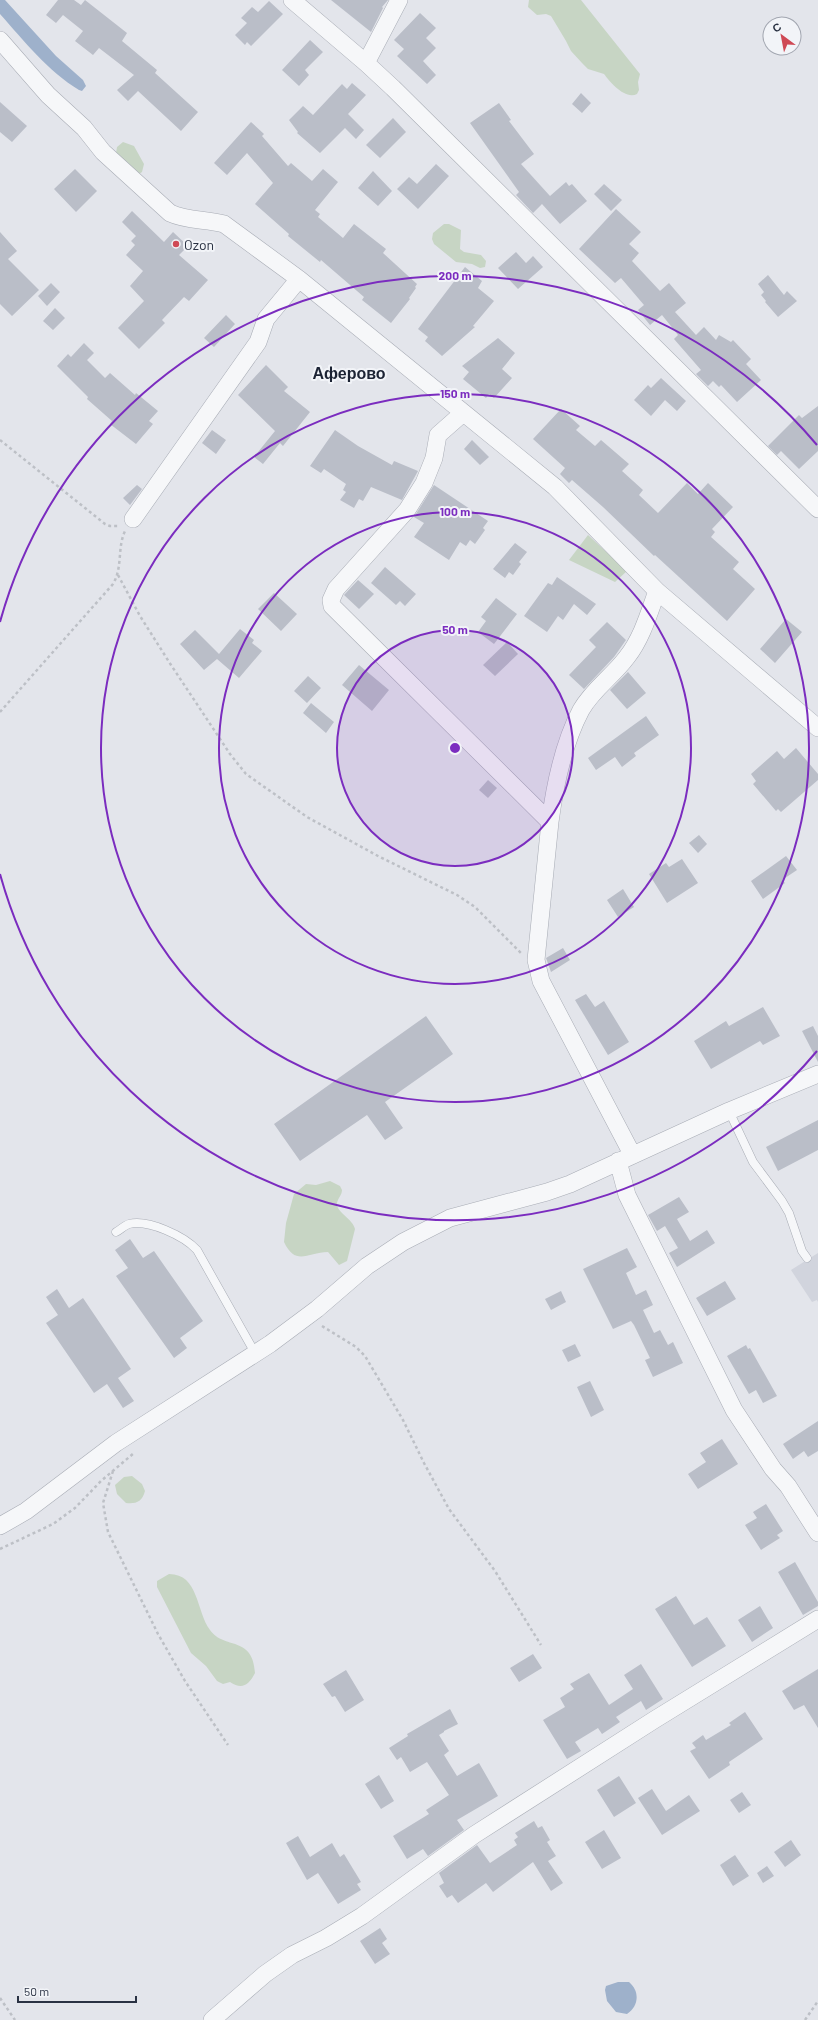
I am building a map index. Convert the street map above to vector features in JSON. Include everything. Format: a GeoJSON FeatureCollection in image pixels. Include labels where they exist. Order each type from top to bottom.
{"type":"FeatureCollection","features":[{"type":"Feature","properties":{"kind":"street"},"geometry":{"type":"LineString","coordinates":[[292,0],[366,63],[818,509]]}},
{"type":"Feature","properties":{"kind":"street"},"geometry":{"type":"LineString","coordinates":[[366,63],[399,0]]}},
{"type":"Feature","properties":{"kind":"street"},"geometry":{"type":"LineString","coordinates":[[0,40],[48,95],[84,128],[103,152],[170,213],[180,218],[211,220],[224,224],[299,279],[462,413],[555,487],[657,591],[818,728]]}},
{"type":"Feature","properties":{"kind":"street"},"geometry":{"type":"LineString","coordinates":[[132,521],[258,342],[266,319],[299,279]]}},
{"type":"Feature","properties":{"kind":"street"},"geometry":{"type":"LineString","coordinates":[[462,413],[438,435],[434,458],[424,483],[411,504],[336,589],[331,600],[332,606],[550,822]]}},
{"type":"Feature","properties":{"kind":"street"},"geometry":{"type":"LineString","coordinates":[[657,591],[636,645],[626,659],[594,692],[577,720],[554,790],[536,960],[537,968],[541,981],[625,1157],[627,1195],[734,1410],[773,1469],[788,1486],[818,1533]]}},
{"type":"Feature","properties":{"kind":"street"},"geometry":{"type":"LineString","coordinates":[[0,1526],[26,1511],[116,1444],[255,1353],[317,1309],[367,1266],[403,1242],[450,1218],[548,1192],[570,1184],[625,1157],[818,1074]]}},
{"type":"Feature","properties":{"kind":"street"},"geometry":{"type":"LineString","coordinates":[[212,2020],[265,1974],[292,1955],[326,1938],[362,1916],[474,1835],[654,1720],[818,1619]]}},
{"type":"Feature","properties":{"kind":"lane"},"geometry":{"type":"LineString","coordinates":[[729,1111],[753,1162],[782,1201],[789,1213],[802,1251],[807,1258]]}},
{"type":"Feature","properties":{"kind":"lane"},"geometry":{"type":"LineString","coordinates":[[116,1232],[128,1224],[139,1223],[152,1226],[178,1236],[190,1243],[197,1250],[255,1353]]}},
{"type":"Feature","properties":{"kind":"path"},"geometry":{"type":"LineString","coordinates":[[0,440],[105,524],[117,526],[132,521]]}},
{"type":"Feature","properties":{"kind":"path"},"geometry":{"type":"LineString","coordinates":[[0,712],[96,604],[118,575],[121,540],[132,521]]}},
{"type":"Feature","properties":{"kind":"path"},"geometry":{"type":"LineString","coordinates":[[118,575],[140,616],[171,665],[230,754],[246,774],[307,817],[378,856],[457,895],[485,917],[537,968]]}},
{"type":"Feature","properties":{"kind":"path"},"geometry":{"type":"LineString","coordinates":[[317,1309],[318,1321],[323,1327],[356,1347],[365,1356],[403,1420],[449,1509],[495,1571],[541,1645]]}},
{"type":"Feature","properties":{"kind":"path"},"geometry":{"type":"LineString","coordinates":[[0,1549],[53,1524],[75,1508],[138,1448]]}},
{"type":"Feature","properties":{"kind":"path"},"geometry":{"type":"LineString","coordinates":[[113,1471],[103,1503],[108,1532],[158,1634],[185,1681],[228,1746]]}},
{"type":"Feature","properties":{"kind":"path"},"geometry":{"type":"LineString","coordinates":[[0,1998],[15,2020]]}},
{"type":"Feature","properties":{"kind":"path"},"geometry":{"type":"LineString","coordinates":[[805,2020],[818,2001]]}},
{"type":"Feature","properties":{"kind":"shaded area"},"geometry":{"type":"Polygon","coordinates":[[[818,1253],[818,1302],[817,1300],[812,1302],[791,1270],[818,1253]]]}},
{"type":"Feature","properties":{"kind":"green space"},"geometry":{"type":"Polygon","coordinates":[[[529,0],[581,0],[640,74],[638,82],[639,90],[637,94],[628,95],[618,89],[604,74],[588,69],[571,51],[551,16],[546,14],[537,15],[528,7],[529,0]]]}},
{"type":"Feature","properties":{"kind":"green space"},"geometry":{"type":"Polygon","coordinates":[[[123,142],[134,146],[144,164],[142,172],[139,174],[116,153],[117,147],[123,142]]]}},
{"type":"Feature","properties":{"kind":"green space"},"geometry":{"type":"Polygon","coordinates":[[[444,224],[449,224],[461,230],[460,249],[464,252],[481,255],[486,261],[485,267],[480,268],[472,264],[456,262],[434,244],[432,239],[433,233],[444,224]]]}},
{"type":"Feature","properties":{"kind":"green space"},"geometry":{"type":"Polygon","coordinates":[[[588,535],[627,571],[615,582],[569,560],[588,535]]]}},
{"type":"Feature","properties":{"kind":"green space"},"geometry":{"type":"Polygon","coordinates":[[[330,1181],[340,1186],[342,1192],[337,1206],[354,1225],[355,1229],[347,1261],[339,1265],[328,1252],[298,1256],[289,1250],[284,1242],[286,1223],[294,1194],[306,1184],[316,1185],[330,1181]]]}},
{"type":"Feature","properties":{"kind":"green space"},"geometry":{"type":"Polygon","coordinates":[[[132,1476],[142,1484],[145,1491],[142,1498],[138,1502],[126,1503],[117,1494],[115,1485],[124,1477],[132,1476]]]}},
{"type":"Feature","properties":{"kind":"green space"},"geometry":{"type":"Polygon","coordinates":[[[169,1574],[179,1576],[186,1580],[196,1595],[205,1622],[216,1636],[244,1648],[249,1653],[253,1661],[255,1673],[248,1683],[238,1686],[230,1682],[223,1684],[217,1681],[206,1666],[191,1653],[157,1587],[157,1581],[169,1574]]]}},
{"type":"Feature","properties":{"kind":"water"},"geometry":{"type":"Polygon","coordinates":[[[0,0],[5,0],[56,56],[83,80],[86,86],[82,91],[57,74],[27,45],[0,14],[0,0]]]}},
{"type":"Feature","properties":{"kind":"water"},"geometry":{"type":"Polygon","coordinates":[[[618,1982],[629,1982],[635,1990],[637,1998],[636,2003],[627,2014],[616,2012],[607,2001],[605,1990],[606,1986],[618,1982]]]}},
{"type":"Feature","properties":{"kind":"building"},"geometry":{"type":"Polygon","coordinates":[[[58,0],[74,0],[81,5],[85,0],[127,33],[122,41],[157,70],[155,73],[198,112],[181,131],[138,91],[128,101],[117,90],[134,75],[99,48],[93,55],[75,41],[83,31],[63,15],[56,23],[46,15],[58,0]]]}},
{"type":"Feature","properties":{"kind":"building"},"geometry":{"type":"Polygon","coordinates":[[[331,0],[388,0],[382,7],[383,8],[371,32],[331,0]]]}},
{"type":"Feature","properties":{"kind":"building"},"geometry":{"type":"Polygon","coordinates":[[[269,1],[283,14],[251,46],[247,42],[245,45],[235,35],[247,23],[241,18],[252,7],[258,12],[269,1]]]}},
{"type":"Feature","properties":{"kind":"building"},"geometry":{"type":"Polygon","coordinates":[[[420,13],[436,28],[426,38],[436,48],[423,61],[436,75],[427,84],[397,56],[404,49],[394,40],[420,13]]]}},
{"type":"Feature","properties":{"kind":"building"},"geometry":{"type":"Polygon","coordinates":[[[310,40],[323,52],[305,70],[309,75],[299,86],[282,70],[310,40]]]}},
{"type":"Feature","properties":{"kind":"building"},"geometry":{"type":"Polygon","coordinates":[[[352,83],[366,95],[348,114],[364,130],[356,139],[345,128],[320,153],[297,133],[298,132],[289,120],[303,106],[313,115],[342,84],[347,89],[352,83]]]}},
{"type":"Feature","properties":{"kind":"building"},"geometry":{"type":"Polygon","coordinates":[[[581,93],[591,103],[582,113],[572,104],[581,93]]]}},
{"type":"Feature","properties":{"kind":"building"},"geometry":{"type":"Polygon","coordinates":[[[0,102],[27,126],[12,142],[0,132],[0,102]]]}},
{"type":"Feature","properties":{"kind":"building"},"geometry":{"type":"Polygon","coordinates":[[[499,103],[511,120],[509,121],[534,154],[521,164],[550,196],[566,182],[569,186],[572,184],[587,201],[560,224],[542,204],[533,213],[516,195],[519,192],[470,123],[499,103]]]}},
{"type":"Feature","properties":{"kind":"building"},"geometry":{"type":"Polygon","coordinates":[[[393,118],[406,132],[380,158],[366,145],[393,118]]]}},
{"type":"Feature","properties":{"kind":"building"},"geometry":{"type":"Polygon","coordinates":[[[251,122],[264,134],[262,136],[288,166],[291,163],[312,181],[323,169],[338,182],[315,210],[320,214],[318,217],[343,238],[354,224],[386,249],[383,253],[417,284],[409,298],[410,299],[391,323],[362,300],[364,297],[321,260],[320,262],[288,236],[289,234],[255,204],[273,183],[247,153],[227,175],[214,163],[251,122]]]}},
{"type":"Feature","properties":{"kind":"building"},"geometry":{"type":"Polygon","coordinates":[[[436,164],[449,176],[418,209],[397,189],[409,177],[417,184],[436,164]]]}},
{"type":"Feature","properties":{"kind":"building"},"geometry":{"type":"Polygon","coordinates":[[[75,169],[97,191],[76,212],[54,189],[75,169]]]}},
{"type":"Feature","properties":{"kind":"building"},"geometry":{"type":"Polygon","coordinates":[[[373,171],[392,191],[378,206],[358,188],[373,171]]]}},
{"type":"Feature","properties":{"kind":"building"},"geometry":{"type":"Polygon","coordinates":[[[604,184],[622,200],[611,211],[594,194],[604,184]]]}},
{"type":"Feature","properties":{"kind":"building"},"geometry":{"type":"Polygon","coordinates":[[[616,209],[641,232],[629,244],[639,253],[632,261],[660,291],[669,283],[686,303],[675,312],[696,335],[704,327],[716,340],[719,335],[731,342],[733,340],[751,359],[746,364],[761,380],[737,402],[721,385],[719,387],[713,381],[708,386],[696,374],[701,370],[674,339],[678,335],[662,315],[650,325],[638,310],[644,305],[621,278],[615,283],[579,249],[616,209]]]}},
{"type":"Feature","properties":{"kind":"building"},"geometry":{"type":"Polygon","coordinates":[[[132,211],[164,242],[173,232],[188,246],[179,255],[208,280],[189,301],[184,297],[162,320],[165,323],[139,349],[118,328],[144,301],[130,286],[143,271],[126,255],[135,245],[131,241],[136,236],[122,222],[132,211]]]}},
{"type":"Feature","properties":{"kind":"building"},"geometry":{"type":"Polygon","coordinates":[[[0,232],[17,251],[8,259],[39,290],[12,316],[0,304],[0,232]]]}},
{"type":"Feature","properties":{"kind":"building"},"geometry":{"type":"Polygon","coordinates":[[[516,252],[526,263],[533,256],[543,267],[518,289],[498,268],[516,252]]]}},
{"type":"Feature","properties":{"kind":"building"},"geometry":{"type":"Polygon","coordinates":[[[465,267],[482,281],[478,288],[494,301],[473,326],[475,327],[442,356],[425,341],[428,337],[418,329],[465,267]]]}},
{"type":"Feature","properties":{"kind":"building"},"geometry":{"type":"Polygon","coordinates":[[[768,275],[784,295],[787,291],[797,301],[778,317],[765,302],[766,301],[761,295],[764,292],[758,284],[768,275]]]}},
{"type":"Feature","properties":{"kind":"building"},"geometry":{"type":"Polygon","coordinates":[[[51,283],[60,292],[47,306],[38,296],[51,283]]]}},
{"type":"Feature","properties":{"kind":"building"},"geometry":{"type":"Polygon","coordinates":[[[55,308],[65,318],[53,330],[43,321],[55,308]]]}},
{"type":"Feature","properties":{"kind":"building"},"geometry":{"type":"Polygon","coordinates":[[[226,315],[235,324],[214,347],[204,338],[226,315]]]}},
{"type":"Feature","properties":{"kind":"building"},"geometry":{"type":"Polygon","coordinates":[[[498,338],[515,353],[502,369],[512,378],[494,398],[489,394],[486,398],[463,379],[469,372],[462,366],[498,338]]]}},
{"type":"Feature","properties":{"kind":"building"},"geometry":{"type":"Polygon","coordinates":[[[84,343],[94,353],[87,360],[105,378],[110,373],[135,395],[136,393],[158,411],[149,421],[153,424],[136,444],[110,424],[112,421],[87,399],[88,397],[57,366],[68,354],[71,357],[84,343]]]}},
{"type":"Feature","properties":{"kind":"building"},"geometry":{"type":"Polygon","coordinates":[[[266,365],[288,387],[284,391],[310,412],[283,446],[280,443],[263,464],[254,457],[275,431],[238,395],[266,365]]]}},
{"type":"Feature","properties":{"kind":"building"},"geometry":{"type":"Polygon","coordinates":[[[661,378],[686,401],[677,411],[665,400],[651,416],[634,400],[648,385],[651,388],[661,378]]]}},
{"type":"Feature","properties":{"kind":"building"},"geometry":{"type":"Polygon","coordinates":[[[818,406],[818,451],[799,469],[781,451],[777,455],[768,446],[799,415],[802,418],[818,406]]]}},
{"type":"Feature","properties":{"kind":"building"},"geometry":{"type":"Polygon","coordinates":[[[561,409],[580,426],[576,430],[595,446],[601,440],[629,464],[622,471],[643,490],[639,495],[658,513],[687,483],[698,494],[708,483],[733,507],[712,529],[715,532],[711,537],[739,562],[733,569],[755,589],[727,621],[655,555],[654,556],[603,507],[572,480],[569,483],[560,474],[565,468],[533,439],[561,409]]]}},
{"type":"Feature","properties":{"kind":"building"},"geometry":{"type":"Polygon","coordinates":[[[212,430],[226,440],[216,454],[202,443],[212,430]]]}},
{"type":"Feature","properties":{"kind":"building"},"geometry":{"type":"Polygon","coordinates":[[[335,430],[358,446],[392,465],[394,461],[418,471],[402,500],[371,487],[363,501],[359,499],[354,508],[340,500],[346,492],[343,490],[346,484],[324,469],[321,473],[310,466],[335,430]]]}},
{"type":"Feature","properties":{"kind":"building"},"geometry":{"type":"Polygon","coordinates":[[[472,440],[489,457],[480,465],[464,449],[472,440]]]}},
{"type":"Feature","properties":{"kind":"building"},"geometry":{"type":"Polygon","coordinates":[[[137,485],[142,489],[130,505],[123,498],[137,485]]]}},
{"type":"Feature","properties":{"kind":"building"},"geometry":{"type":"Polygon","coordinates":[[[434,485],[488,521],[483,528],[485,530],[475,544],[470,540],[466,546],[460,542],[449,560],[414,537],[424,523],[414,517],[434,485]]]}},
{"type":"Feature","properties":{"kind":"building"},"geometry":{"type":"Polygon","coordinates":[[[515,543],[527,552],[519,562],[521,564],[513,575],[509,572],[505,578],[493,569],[515,543]]]}},
{"type":"Feature","properties":{"kind":"building"},"geometry":{"type":"Polygon","coordinates":[[[385,567],[416,594],[405,606],[400,601],[396,605],[371,583],[385,567]]]}},
{"type":"Feature","properties":{"kind":"building"},"geometry":{"type":"Polygon","coordinates":[[[557,577],[596,604],[587,615],[574,604],[563,620],[558,616],[547,632],[524,616],[548,583],[552,585],[557,577]]]}},
{"type":"Feature","properties":{"kind":"building"},"geometry":{"type":"Polygon","coordinates":[[[358,580],[374,594],[359,609],[344,595],[358,580]]]}},
{"type":"Feature","properties":{"kind":"building"},"geometry":{"type":"Polygon","coordinates":[[[274,593],[297,614],[281,631],[258,609],[274,593]]]}},
{"type":"Feature","properties":{"kind":"building"},"geometry":{"type":"Polygon","coordinates":[[[496,598],[517,614],[494,644],[478,632],[486,621],[481,617],[496,598]]]}},
{"type":"Feature","properties":{"kind":"building"},"geometry":{"type":"Polygon","coordinates":[[[786,619],[802,632],[775,663],[760,649],[786,619]]]}},
{"type":"Feature","properties":{"kind":"building"},"geometry":{"type":"Polygon","coordinates":[[[607,622],[626,640],[614,657],[584,689],[569,675],[596,647],[589,640],[607,622]]]}},
{"type":"Feature","properties":{"kind":"building"},"geometry":{"type":"Polygon","coordinates":[[[240,629],[254,640],[252,643],[262,651],[239,678],[217,659],[204,670],[180,644],[195,630],[219,654],[240,629]]]}},
{"type":"Feature","properties":{"kind":"building"},"geometry":{"type":"Polygon","coordinates":[[[507,642],[518,654],[495,676],[483,665],[507,642]]]}},
{"type":"Feature","properties":{"kind":"building"},"geometry":{"type":"Polygon","coordinates":[[[359,665],[389,690],[372,711],[342,685],[359,665]]]}},
{"type":"Feature","properties":{"kind":"building"},"geometry":{"type":"Polygon","coordinates":[[[628,672],[646,693],[627,709],[610,690],[628,672]]]}},
{"type":"Feature","properties":{"kind":"building"},"geometry":{"type":"Polygon","coordinates":[[[308,676],[321,688],[307,703],[294,691],[308,676]]]}},
{"type":"Feature","properties":{"kind":"building"},"geometry":{"type":"Polygon","coordinates":[[[311,703],[334,722],[326,733],[303,713],[311,703]]]}},
{"type":"Feature","properties":{"kind":"building"},"geometry":{"type":"Polygon","coordinates":[[[646,716],[659,735],[634,753],[636,756],[622,767],[615,757],[596,770],[588,758],[646,716]]]}},
{"type":"Feature","properties":{"kind":"building"},"geometry":{"type":"Polygon","coordinates":[[[796,748],[818,774],[818,780],[781,812],[778,809],[776,811],[753,784],[756,781],[751,774],[777,751],[784,759],[796,748]]]}},
{"type":"Feature","properties":{"kind":"building"},"geometry":{"type":"Polygon","coordinates":[[[488,780],[497,788],[488,798],[479,790],[488,780]]]}},
{"type":"Feature","properties":{"kind":"building"},"geometry":{"type":"Polygon","coordinates":[[[699,835],[707,844],[698,853],[689,843],[699,835]]]}},
{"type":"Feature","properties":{"kind":"building"},"geometry":{"type":"Polygon","coordinates":[[[786,856],[797,870],[782,880],[785,883],[763,899],[751,881],[786,856]]]}},
{"type":"Feature","properties":{"kind":"building"},"geometry":{"type":"Polygon","coordinates":[[[682,859],[698,883],[667,903],[649,874],[666,863],[669,867],[682,859]]]}},
{"type":"Feature","properties":{"kind":"building"},"geometry":{"type":"Polygon","coordinates":[[[623,889],[634,907],[618,917],[607,900],[623,889]]]}},
{"type":"Feature","properties":{"kind":"building"},"geometry":{"type":"Polygon","coordinates":[[[563,948],[570,960],[551,972],[546,958],[563,948]]]}},
{"type":"Feature","properties":{"kind":"building"},"geometry":{"type":"Polygon","coordinates":[[[586,994],[595,1007],[604,1001],[629,1042],[608,1055],[575,1000],[586,994]]]}},
{"type":"Feature","properties":{"kind":"building"},"geometry":{"type":"Polygon","coordinates":[[[763,1007],[780,1036],[763,1045],[760,1041],[711,1069],[694,1041],[726,1021],[729,1026],[763,1007]]]}},
{"type":"Feature","properties":{"kind":"building"},"geometry":{"type":"Polygon","coordinates":[[[426,1016],[453,1054],[385,1102],[403,1128],[385,1140],[367,1115],[300,1161],[274,1124],[426,1016]]]}},
{"type":"Feature","properties":{"kind":"building"},"geometry":{"type":"Polygon","coordinates":[[[813,1026],[818,1036],[818,1062],[802,1031],[813,1026]]]}},
{"type":"Feature","properties":{"kind":"building"},"geometry":{"type":"Polygon","coordinates":[[[818,1120],[818,1150],[778,1171],[766,1147],[818,1120]]]}},
{"type":"Feature","properties":{"kind":"building"},"geometry":{"type":"Polygon","coordinates":[[[679,1197],[689,1212],[677,1219],[690,1241],[707,1230],[715,1243],[677,1267],[669,1253],[678,1248],[665,1226],[657,1231],[648,1215],[679,1197]]]}},
{"type":"Feature","properties":{"kind":"building"},"geometry":{"type":"Polygon","coordinates":[[[130,1239],[143,1258],[154,1251],[203,1321],[180,1338],[187,1348],[174,1358],[116,1276],[128,1268],[115,1250],[130,1239]]]}},
{"type":"Feature","properties":{"kind":"building"},"geometry":{"type":"Polygon","coordinates":[[[627,1248],[637,1267],[626,1273],[636,1295],[646,1290],[653,1305],[643,1310],[654,1333],[660,1330],[668,1345],[673,1342],[683,1363],[653,1377],[645,1360],[650,1358],[634,1325],[631,1321],[613,1329],[583,1269],[627,1248]]]}},
{"type":"Feature","properties":{"kind":"building"},"geometry":{"type":"Polygon","coordinates":[[[725,1281],[736,1299],[707,1316],[696,1298],[725,1281]]]}},
{"type":"Feature","properties":{"kind":"building"},"geometry":{"type":"Polygon","coordinates":[[[57,1289],[69,1308],[83,1298],[131,1369],[118,1378],[134,1401],[123,1408],[107,1384],[94,1393],[46,1323],[58,1315],[46,1297],[57,1289]]]}},
{"type":"Feature","properties":{"kind":"building"},"geometry":{"type":"Polygon","coordinates":[[[561,1291],[566,1302],[551,1310],[545,1299],[561,1291]]]}},
{"type":"Feature","properties":{"kind":"building"},"geometry":{"type":"Polygon","coordinates":[[[575,1344],[581,1356],[568,1362],[562,1350],[575,1344]]]}},
{"type":"Feature","properties":{"kind":"building"},"geometry":{"type":"Polygon","coordinates":[[[746,1345],[748,1349],[750,1348],[777,1396],[763,1403],[756,1390],[749,1394],[727,1356],[746,1345]]]}},
{"type":"Feature","properties":{"kind":"building"},"geometry":{"type":"Polygon","coordinates":[[[590,1381],[604,1410],[591,1417],[577,1387],[590,1381]]]}},
{"type":"Feature","properties":{"kind":"building"},"geometry":{"type":"Polygon","coordinates":[[[818,1421],[818,1451],[808,1457],[804,1451],[793,1459],[783,1444],[818,1421]]]}},
{"type":"Feature","properties":{"kind":"building"},"geometry":{"type":"Polygon","coordinates":[[[722,1439],[738,1464],[698,1489],[688,1474],[706,1462],[700,1453],[722,1439]]]}},
{"type":"Feature","properties":{"kind":"building"},"geometry":{"type":"Polygon","coordinates":[[[766,1504],[783,1531],[777,1535],[780,1538],[761,1550],[745,1525],[757,1518],[753,1512],[766,1504]]]}},
{"type":"Feature","properties":{"kind":"building"},"geometry":{"type":"Polygon","coordinates":[[[795,1562],[818,1602],[818,1606],[803,1615],[778,1572],[795,1562]]]}},
{"type":"Feature","properties":{"kind":"building"},"geometry":{"type":"Polygon","coordinates":[[[676,1596],[694,1625],[707,1617],[726,1646],[692,1667],[655,1609],[676,1596]]]}},
{"type":"Feature","properties":{"kind":"building"},"geometry":{"type":"Polygon","coordinates":[[[760,1606],[773,1628],[752,1642],[738,1620],[760,1606]]]}},
{"type":"Feature","properties":{"kind":"building"},"geometry":{"type":"Polygon","coordinates":[[[533,1654],[542,1668],[519,1682],[510,1668],[533,1654]]]}},
{"type":"Feature","properties":{"kind":"building"},"geometry":{"type":"Polygon","coordinates":[[[641,1664],[663,1699],[646,1710],[641,1701],[616,1717],[620,1722],[602,1734],[598,1728],[575,1742],[581,1751],[567,1759],[543,1720],[565,1707],[560,1698],[574,1689],[570,1684],[589,1673],[609,1705],[633,1689],[624,1675],[641,1664]]]}},
{"type":"Feature","properties":{"kind":"building"},"geometry":{"type":"Polygon","coordinates":[[[818,1669],[818,1728],[804,1705],[794,1710],[782,1691],[818,1669]]]}},
{"type":"Feature","properties":{"kind":"building"},"geometry":{"type":"Polygon","coordinates":[[[346,1670],[364,1700],[345,1712],[335,1696],[332,1697],[323,1684],[346,1670]]]}},
{"type":"Feature","properties":{"kind":"building"},"geometry":{"type":"Polygon","coordinates":[[[450,1709],[458,1724],[439,1735],[449,1751],[444,1755],[457,1776],[479,1763],[498,1796],[457,1820],[464,1830],[428,1856],[423,1849],[407,1859],[393,1836],[429,1814],[426,1810],[449,1795],[427,1762],[410,1772],[401,1757],[397,1760],[389,1748],[408,1736],[407,1734],[450,1709]]]}},
{"type":"Feature","properties":{"kind":"building"},"geometry":{"type":"Polygon","coordinates":[[[745,1712],[763,1739],[729,1762],[730,1765],[709,1779],[690,1751],[696,1748],[692,1743],[703,1735],[706,1740],[731,1725],[729,1723],[745,1712]]]}},
{"type":"Feature","properties":{"kind":"building"},"geometry":{"type":"Polygon","coordinates":[[[379,1775],[394,1801],[381,1809],[365,1784],[379,1775]]]}},
{"type":"Feature","properties":{"kind":"building"},"geometry":{"type":"Polygon","coordinates":[[[619,1776],[636,1803],[614,1817],[597,1790],[619,1776]]]}},
{"type":"Feature","properties":{"kind":"building"},"geometry":{"type":"Polygon","coordinates":[[[652,1789],[666,1811],[689,1795],[700,1811],[662,1835],[638,1798],[652,1789]]]}},
{"type":"Feature","properties":{"kind":"building"},"geometry":{"type":"Polygon","coordinates":[[[742,1792],[751,1805],[739,1813],[730,1800],[742,1792]]]}},
{"type":"Feature","properties":{"kind":"building"},"geometry":{"type":"Polygon","coordinates":[[[534,1821],[538,1828],[542,1826],[550,1840],[547,1842],[556,1856],[548,1861],[563,1883],[551,1891],[533,1862],[493,1892],[486,1883],[458,1903],[452,1895],[447,1898],[439,1886],[444,1883],[439,1873],[477,1845],[490,1863],[517,1845],[514,1840],[518,1837],[515,1833],[534,1821]]]}},
{"type":"Feature","properties":{"kind":"building"},"geometry":{"type":"Polygon","coordinates":[[[604,1830],[621,1858],[602,1869],[585,1842],[604,1830]]]}},
{"type":"Feature","properties":{"kind":"building"},"geometry":{"type":"Polygon","coordinates":[[[298,1836],[310,1857],[332,1843],[340,1857],[344,1854],[361,1882],[357,1884],[361,1890],[338,1904],[318,1873],[307,1880],[286,1843],[298,1836]]]}},
{"type":"Feature","properties":{"kind":"building"},"geometry":{"type":"Polygon","coordinates":[[[791,1840],[801,1855],[785,1867],[774,1852],[791,1840]]]}},
{"type":"Feature","properties":{"kind":"building"},"geometry":{"type":"Polygon","coordinates":[[[735,1855],[749,1876],[733,1886],[720,1865],[735,1855]]]}},
{"type":"Feature","properties":{"kind":"building"},"geometry":{"type":"Polygon","coordinates":[[[767,1866],[774,1876],[763,1883],[757,1873],[767,1866]]]}},
{"type":"Feature","properties":{"kind":"building"},"geometry":{"type":"Polygon","coordinates":[[[380,1928],[387,1939],[382,1943],[390,1954],[375,1964],[360,1941],[380,1928]]]}},
{"type":"Feature","properties":{"kind":"place","name":"Ozon"},"geometry":{"type":"Point","coordinates":[176,244]}},
{"type":"Feature","properties":{"kind":"district","name":"Аферово"},"geometry":{"type":"Point","coordinates":[349,372]}}]}
